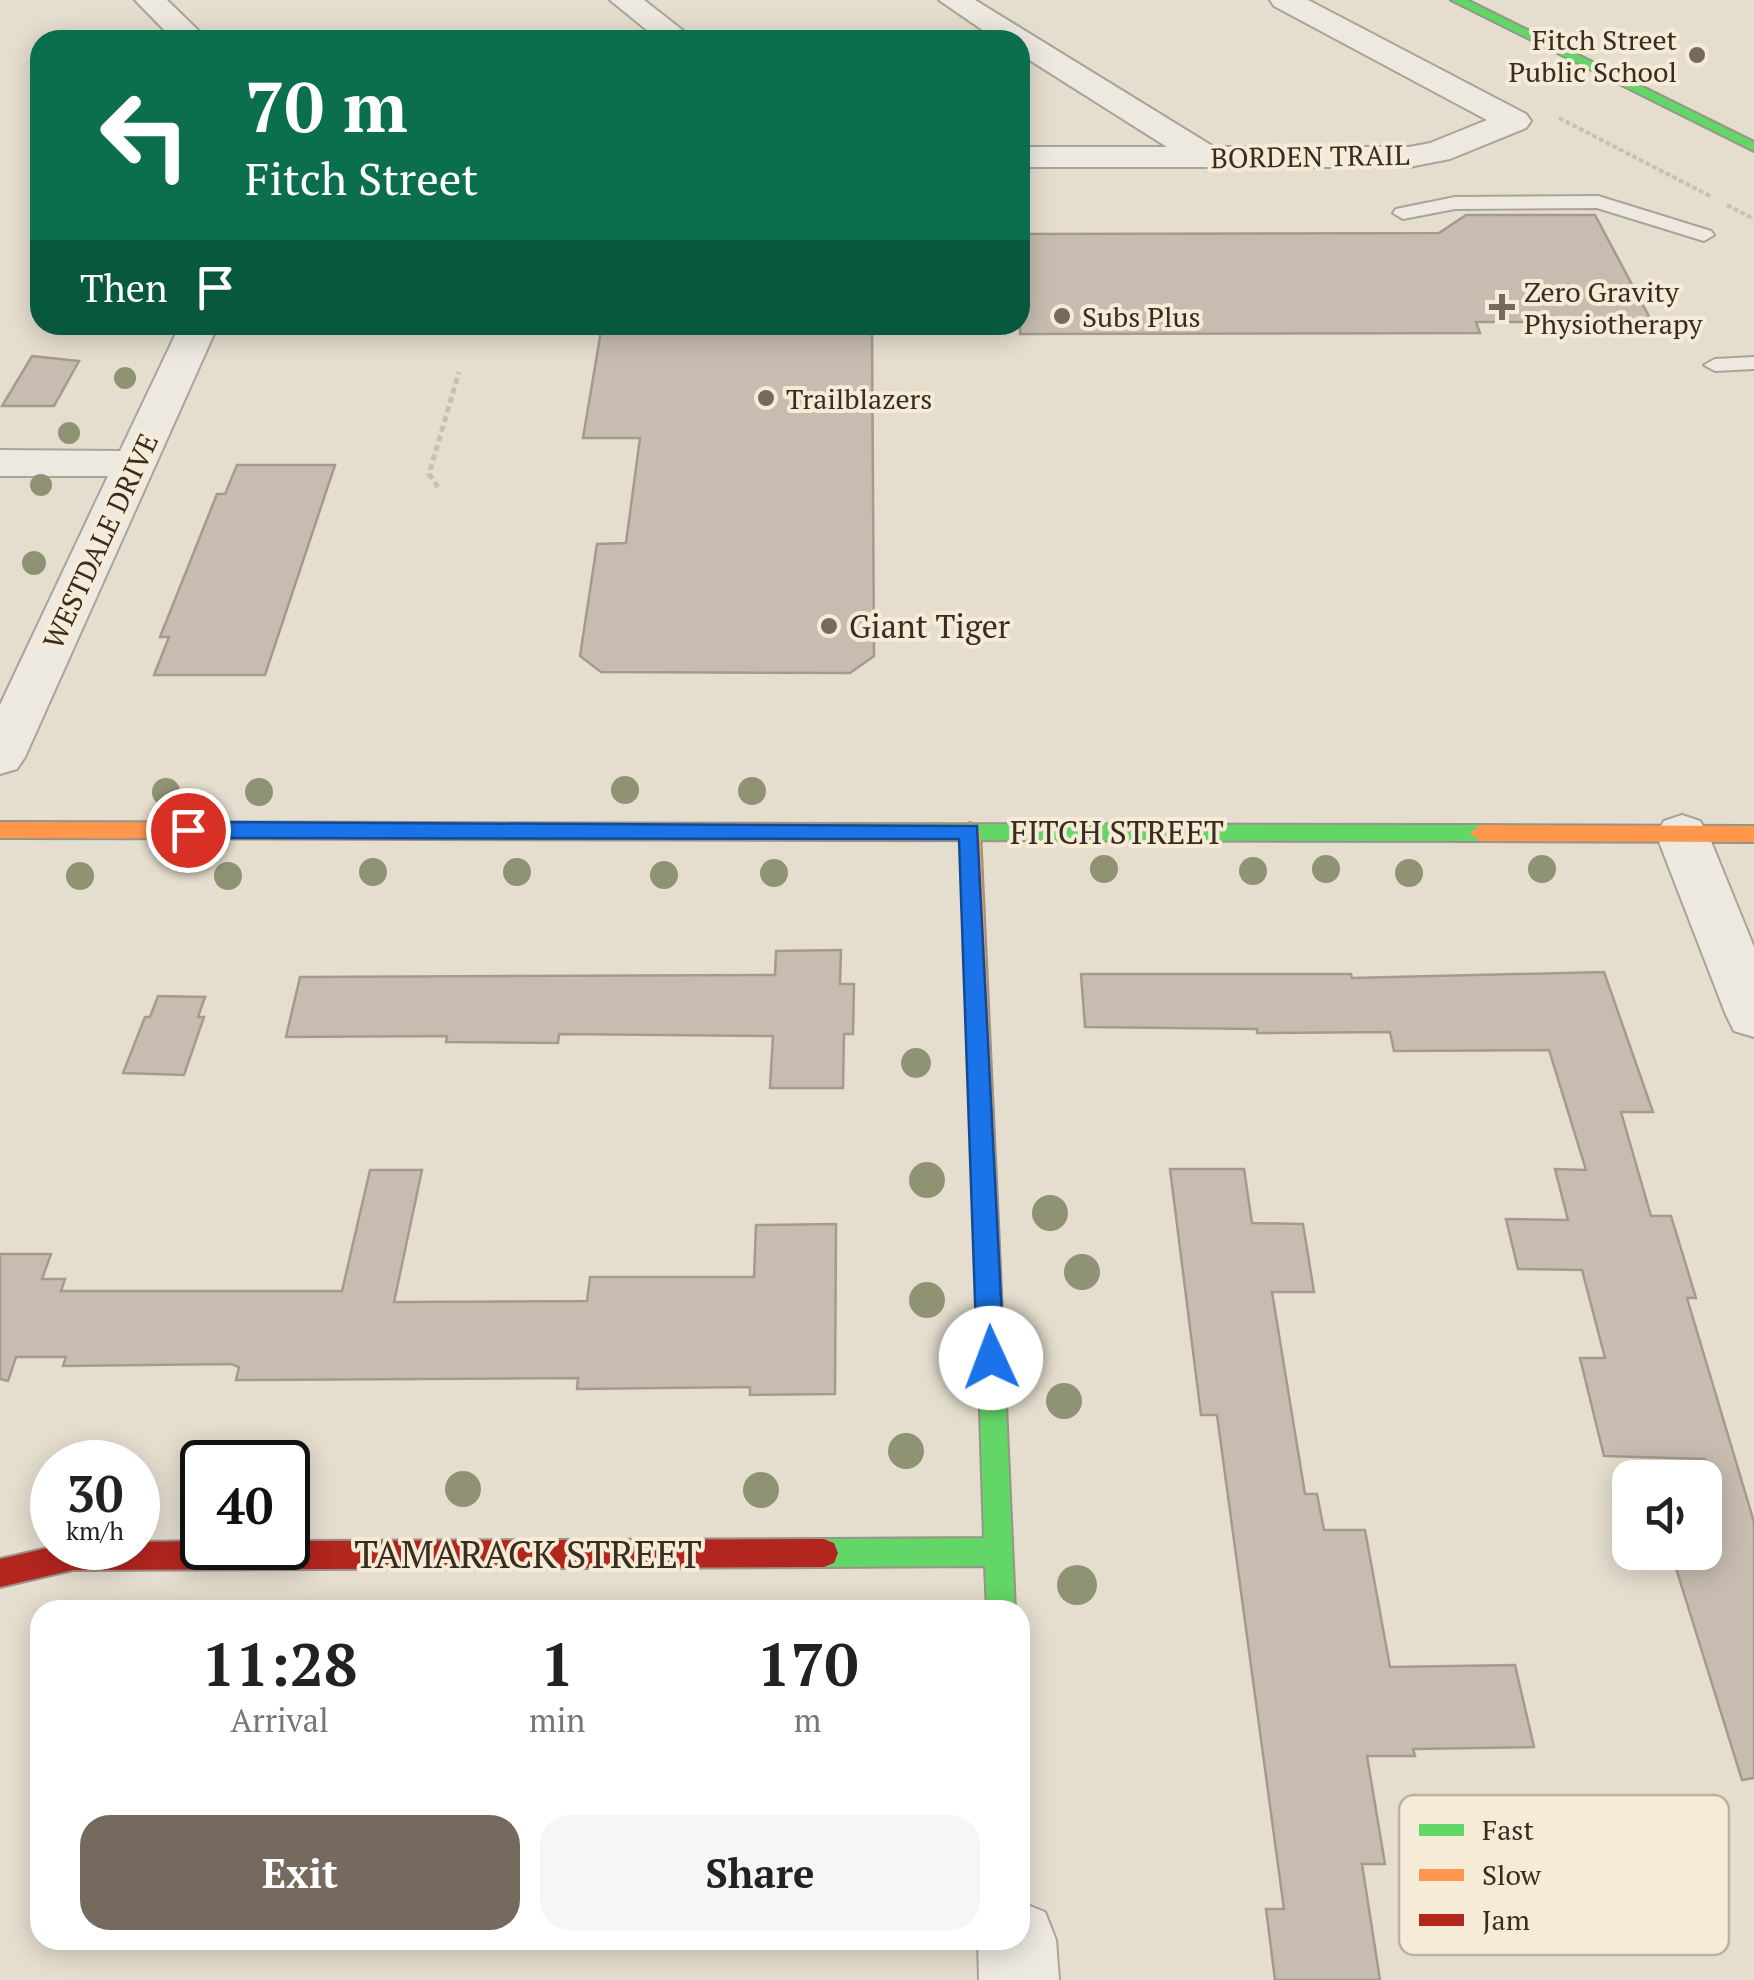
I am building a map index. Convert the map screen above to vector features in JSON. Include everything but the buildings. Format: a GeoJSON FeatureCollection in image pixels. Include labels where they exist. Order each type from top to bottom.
{"type":"FeatureCollection","features":[{"type":"Feature","properties":{"kind":"street"},"geometry":{"type":"LineString","coordinates":[[150,0],[182,30]]}},
{"type":"Feature","properties":{"kind":"street"},"geometry":{"type":"LineString","coordinates":[[625,0],[666,30]]}},
{"type":"Feature","properties":{"kind":"street"},"geometry":{"type":"LineString","coordinates":[[954,0],[1003,30]]}},
{"type":"Feature","properties":{"kind":"street","name":"BORDEN TRAIL"},"geometry":{"type":"LineString","coordinates":[[1030,157],[1408,157],[1438,152],[1514,120],[1285,0]]}},
{"type":"Feature","properties":{"kind":"street"},"geometry":{"type":"LineString","coordinates":[[1457,0],[1754,146]]}},
{"type":"Feature","properties":{"kind":"street"},"geometry":{"type":"LineString","coordinates":[[1030,47],[1207,157]]}},
{"type":"Feature","properties":{"kind":"street","name":"WESTDALE DRIVE"},"geometry":{"type":"LineString","coordinates":[[0,757],[195,335]]}},
{"type":"Feature","properties":{"kind":"street"},"geometry":{"type":"LineString","coordinates":[[0,463],[135,464]]}},
{"type":"Feature","properties":{"kind":"street","name":"FITCH STREET"},"geometry":{"type":"LineString","coordinates":[[0,830],[1754,834]]}},
{"type":"Feature","properties":{"kind":"street"},"geometry":{"type":"LineString","coordinates":[[970,831],[1001,1600]]}},
{"type":"Feature","properties":{"kind":"street"},"geometry":{"type":"LineString","coordinates":[[1682,834],[1754,1015]]}},
{"type":"Feature","properties":{"kind":"street","name":"TAMARACK STREET"},"geometry":{"type":"LineString","coordinates":[[0,1573],[73,1556],[999,1552]]}},
{"type":"Feature","properties":{"kind":"street"},"geometry":{"type":"LineString","coordinates":[[1018,1950],[1020,1980]]}},
{"type":"Feature","properties":{"kind":"lane"},"geometry":{"type":"LineString","coordinates":[[1402,213],[1454,202],[1598,202],[1704,235]]}},
{"type":"Feature","properties":{"kind":"lane"},"geometry":{"type":"LineString","coordinates":[[1714,365],[1754,363]]}},
{"type":"Feature","properties":{"kind":"path"},"geometry":{"type":"LineString","coordinates":[[438,487],[429,474],[459,372]]}},
{"type":"Feature","properties":{"kind":"traffic: fast"},"geometry":{"type":"LineString","coordinates":[[1457,0],[1754,147]]}},
{"type":"Feature","properties":{"kind":"traffic: fast"},"geometry":{"type":"LineString","coordinates":[[840,832],[1480,833]]}},
{"type":"Feature","properties":{"kind":"traffic: fast"},"geometry":{"type":"LineString","coordinates":[[986,1223],[1001,1600]]}},
{"type":"Feature","properties":{"kind":"traffic: fast"},"geometry":{"type":"LineString","coordinates":[[824,1553],[999,1552]]}},
{"type":"Feature","properties":{"kind":"traffic: slow"},"geometry":{"type":"LineString","coordinates":[[0,830],[840,832]]}},
{"type":"Feature","properties":{"kind":"traffic: slow"},"geometry":{"type":"LineString","coordinates":[[970,831],[986,1223]]}},
{"type":"Feature","properties":{"kind":"traffic: slow"},"geometry":{"type":"LineString","coordinates":[[1480,833],[1754,834]]}},
{"type":"Feature","properties":{"kind":"traffic: jam"},"geometry":{"type":"LineString","coordinates":[[0,1573],[73,1556],[824,1553]]}},
{"type":"Feature","properties":{"kind":"place","name":"Fitch Street Public School"},"geometry":{"type":"Point","coordinates":[1697,55]}},
{"type":"Feature","properties":{"kind":"place","name":"Zero Gravity Physiotherapy"},"geometry":{"type":"Point","coordinates":[1502,307]}},
{"type":"Feature","properties":{"kind":"place","name":"Subs Plus"},"geometry":{"type":"Point","coordinates":[1062,316]}},
{"type":"Feature","properties":{"kind":"place","name":"Trailblazers"},"geometry":{"type":"Point","coordinates":[766,398]}},
{"type":"Feature","properties":{"kind":"place","name":"Giant Tiger"},"geometry":{"type":"Point","coordinates":[829,626]}},
{"type":"Feature","properties":{"kind":"route"},"geometry":{"type":"LineString","coordinates":[[188,830],[970,831],[991,1358]]}}]}
